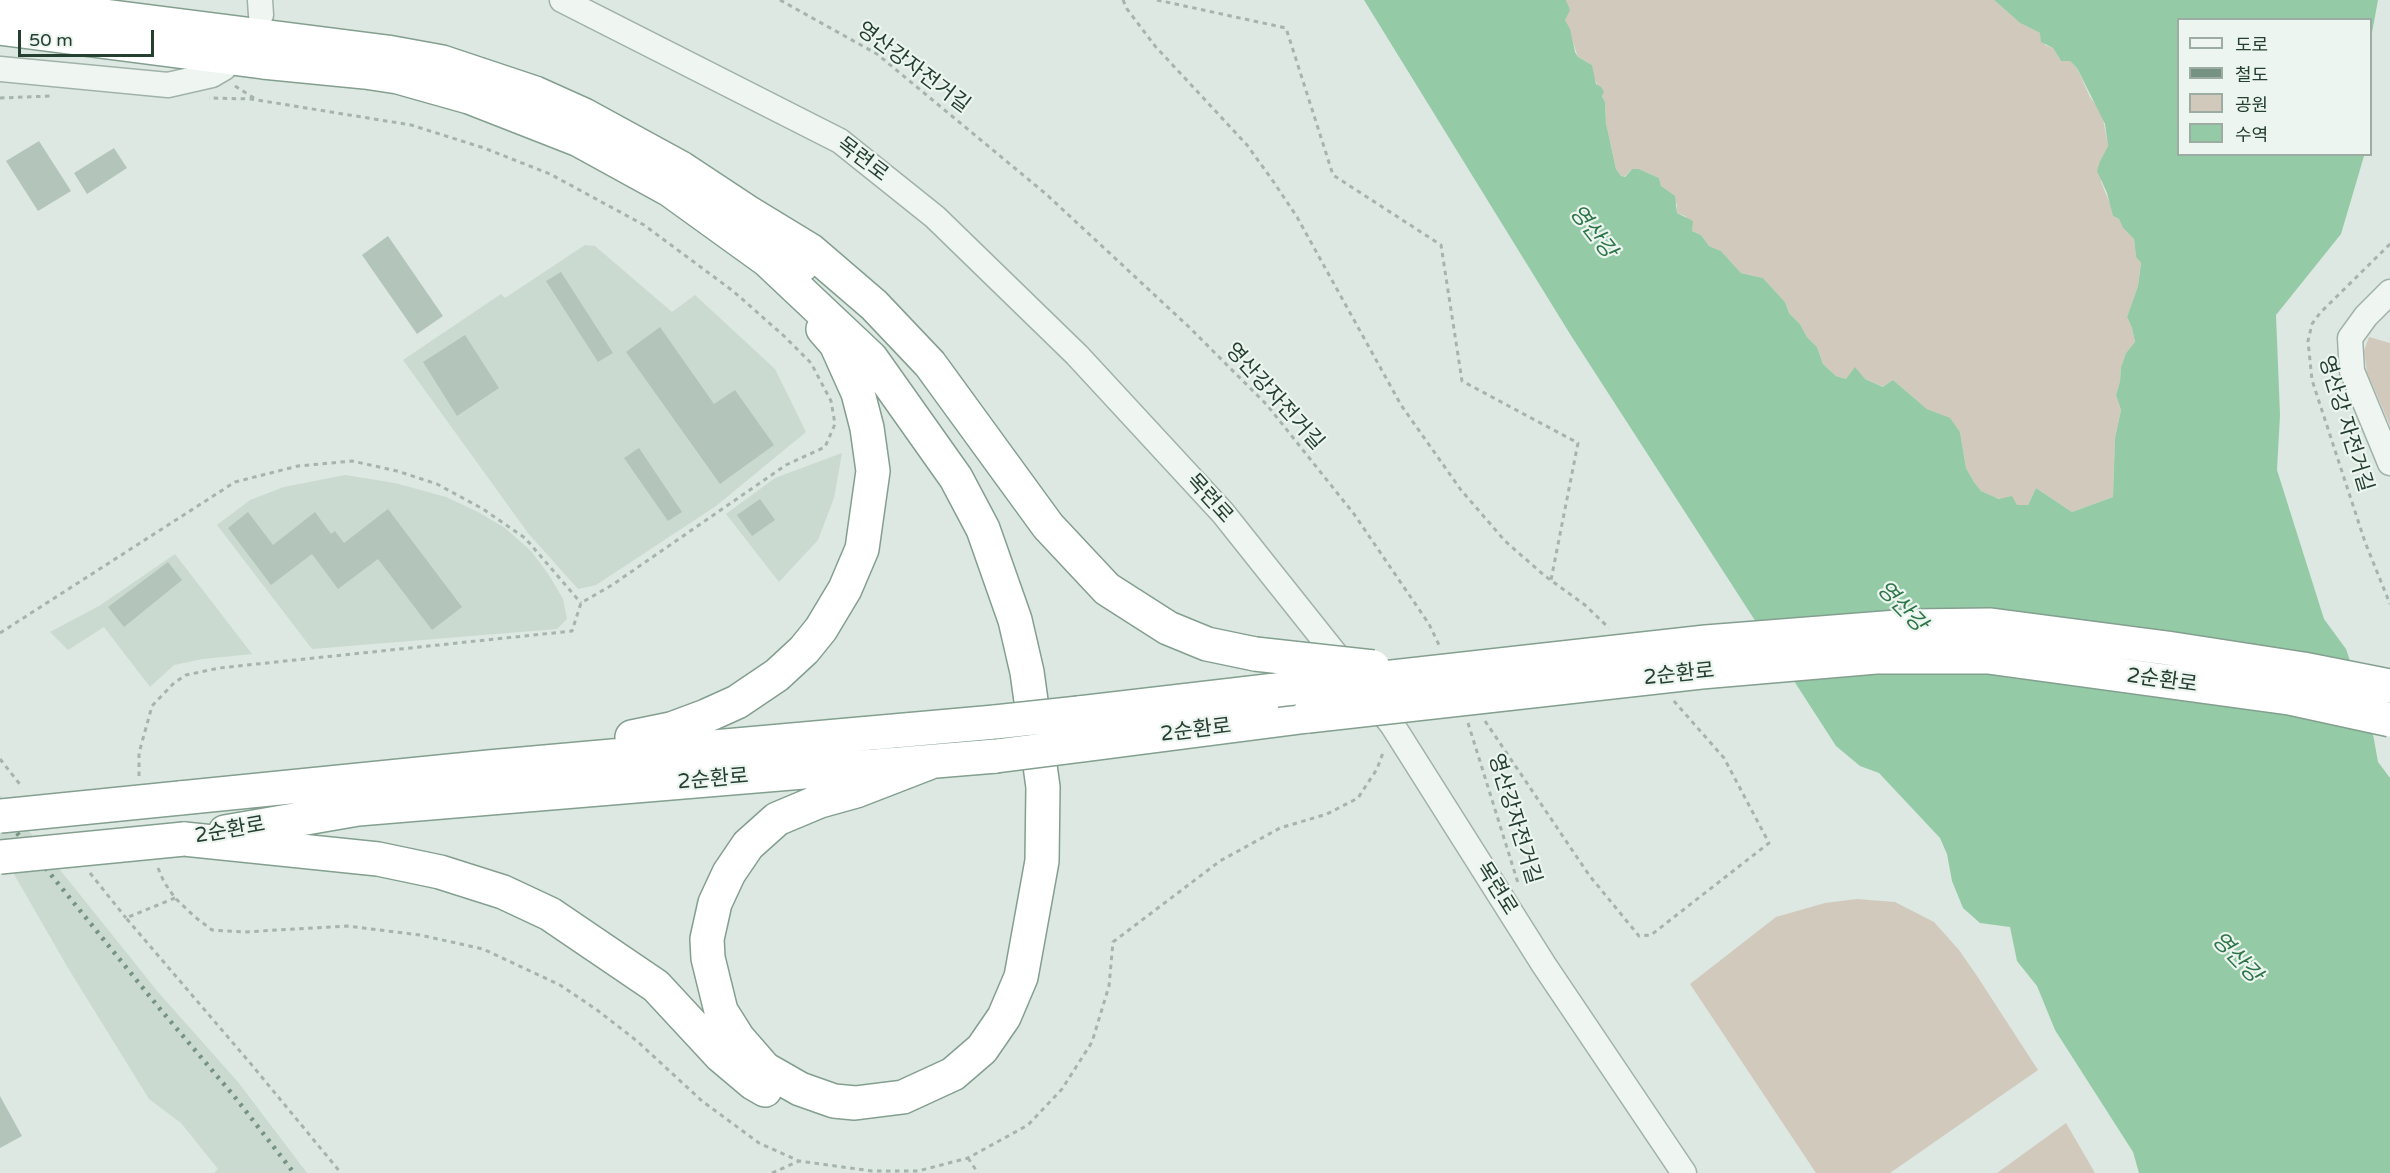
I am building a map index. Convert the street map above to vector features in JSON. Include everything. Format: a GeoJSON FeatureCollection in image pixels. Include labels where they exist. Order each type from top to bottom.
{"type":"FeatureCollection","features":[{"type":"Feature","properties":{"kind":"highway"},"geometry":{"type":"LineString","coordinates":[[12,4],[387,52],[442,62],[535,93],[584,116],[681,168],[810,250],[874,305],[930,364],[1048,526],[1107,589],[1168,628],[1207,644],[1256,654],[1433,663]]}},
{"type":"Feature","properties":{"kind":"highway"},"geometry":{"type":"LineString","coordinates":[[0,28],[263,62],[365,72],[398,77],[469,97],[589,146],[670,190],[767,260],[871,358],[926,432],[956,478],[983,529],[1015,620],[1027,672],[1043,787],[1042,861],[1021,976],[1004,1017],[982,1048],[953,1074],[903,1097],[855,1103],[834,1101],[800,1089],[765,1069],[738,1038],[721,1011],[708,958],[707,939],[715,903],[729,873],[748,845],[777,819],[820,801],[931,762]]}},
{"type":"Feature","properties":{"kind":"highway"},"geometry":{"type":"LineString","coordinates":[[184,839],[378,859],[440,872],[503,892],[550,914],[656,986],[721,1056],[753,1083],[815,1115],[859,1122],[899,1116],[953,1096],[994,1066],[1021,1021],[1037,980],[1055,876],[1056,774],[1035,633],[1022,590],[993,517],[954,447],[914,387],[850,312],[746,211]]}},
{"type":"Feature","properties":{"kind":"highway"},"geometry":{"type":"LineString","coordinates":[[489,767],[671,729],[738,702],[777,675],[804,650],[821,629],[845,589],[862,549],[869,509],[873,471],[867,428],[858,393],[836,344],[767,260]]}},
{"type":"Feature","properties":{"kind":"highway","name":"2순환로"},"geometry":{"type":"LineString","coordinates":[[0,816],[489,767],[995,722],[1276,690],[1433,663],[1910,626],[1991,625],[2303,669],[2390,686]]}},
{"type":"Feature","properties":{"kind":"highway","name":"2순환로"},"geometry":{"type":"LineString","coordinates":[[0,857],[184,839],[358,809],[996,756],[1308,716],[1808,661],[1876,657],[1988,657],[2289,698],[2390,720]]}},
{"type":"Feature","properties":{"kind":"street"},"geometry":{"type":"LineString","coordinates":[[12,4],[66,0]]}},
{"type":"Feature","properties":{"kind":"street","name":"목련로"},"geometry":{"type":"LineString","coordinates":[[562,0],[840,141],[935,217],[1077,355],[1223,513],[1393,726],[1544,965],[1684,1173]]}},
{"type":"Feature","properties":{"kind":"street"},"geometry":{"type":"LineString","coordinates":[[0,69],[168,84],[212,75],[224,68]]}},
{"type":"Feature","properties":{"kind":"street"},"geometry":{"type":"LineString","coordinates":[[2390,292],[2366,316],[2350,338],[2352,371],[2390,463]]}},
{"type":"Feature","properties":{"kind":"path","name":"영산강자전거길"},"geometry":{"type":"LineString","coordinates":[[780,0],[877,54],[1046,194],[1189,327],[1267,405],[1354,514],[1429,624],[1433,663]]}},
{"type":"Feature","properties":{"kind":"path"},"geometry":{"type":"LineString","coordinates":[[1123,0],[1140,27],[1247,146],[1298,217],[1401,405],[1461,490],[1504,542],[1585,605],[1615,634]]}},
{"type":"Feature","properties":{"kind":"path"},"geometry":{"type":"LineString","coordinates":[[1157,0],[1286,28],[1333,176],[1441,245],[1462,381],[1578,443],[1551,580]]}},
{"type":"Feature","properties":{"kind":"path"},"geometry":{"type":"LineString","coordinates":[[0,98],[57,96]]}},
{"type":"Feature","properties":{"kind":"path"},"geometry":{"type":"LineString","coordinates":[[140,780],[139,753],[152,706],[174,683],[186,675],[219,668],[572,631],[581,603],[612,585],[786,465],[825,447],[835,424],[831,401],[811,363],[734,291],[644,225],[550,174],[483,148],[411,125],[251,99],[207,98]]}},
{"type":"Feature","properties":{"kind":"path","name":"영산강 자전거길"},"geometry":{"type":"LineString","coordinates":[[2390,244],[2320,312],[2312,324],[2307,341],[2312,380],[2366,542],[2390,604]]}},
{"type":"Feature","properties":{"kind":"path"},"geometry":{"type":"LineString","coordinates":[[0,633],[235,482],[298,466],[352,461],[397,471],[437,484],[483,509],[525,538],[581,603]]}},
{"type":"Feature","properties":{"kind":"path"},"geometry":{"type":"LineString","coordinates":[[1485,721],[1588,875],[1640,936],[1651,935],[1769,843],[1724,758],[1654,678]]}},
{"type":"Feature","properties":{"kind":"path","name":"영산강자전거길"},"geometry":{"type":"LineString","coordinates":[[1466,717],[1519,886]]}},
{"type":"Feature","properties":{"kind":"path"},"geometry":{"type":"LineString","coordinates":[[158,868],[175,898],[212,930],[244,932],[347,926],[420,935],[483,949],[560,985],[605,1016],[637,1041],[702,1101],[759,1143],[800,1161],[872,1171],[918,1171],[968,1158],[1028,1125],[1062,1089],[1092,1042],[1109,986],[1113,942],[1220,861],[1280,828],[1327,814],[1358,798],[1377,769],[1393,726]]}},
{"type":"Feature","properties":{"kind":"path"},"geometry":{"type":"LineString","coordinates":[[175,898],[126,918],[341,1173]]}},
{"type":"Feature","properties":{"kind":"path"},"geometry":{"type":"LineString","coordinates":[[968,1158],[978,1173]]}},
{"type":"Feature","properties":{"kind":"path"},"geometry":{"type":"LineString","coordinates":[[772,1173],[800,1161]]}},
{"type":"Feature","properties":{"kind":"shaded area"},"geometry":{"type":"Polygon","coordinates":[[[585,245],[595,246],[672,312],[695,295],[775,369],[806,432],[716,506],[596,585],[578,589],[528,533],[403,360],[501,294],[505,298],[585,245]]]}},
{"type":"Feature","properties":{"kind":"shaded area"},"geometry":{"type":"Polygon","coordinates":[[[842,453],[834,498],[818,540],[779,582],[726,514],[775,478],[842,453]]]}},
{"type":"Feature","properties":{"kind":"shaded area"},"geometry":{"type":"Polygon","coordinates":[[[345,475],[395,483],[446,497],[505,528],[531,551],[549,575],[563,599],[567,619],[557,629],[312,649],[217,525],[250,500],[284,487],[345,475]]]}},
{"type":"Feature","properties":{"kind":"shaded area"},"geometry":{"type":"Polygon","coordinates":[[[175,554],[252,654],[203,659],[174,665],[150,687],[104,627],[68,650],[50,632],[99,606],[175,554]]]}},
{"type":"Feature","properties":{"kind":"shaded area"},"geometry":{"type":"Polygon","coordinates":[[[0,795],[158,992],[238,1082],[307,1173],[214,1173],[218,1169],[181,1123],[149,1099],[68,968],[0,850],[0,795]]]}},
{"type":"Feature","properties":{"kind":"green space"},"geometry":{"type":"Polygon","coordinates":[[[1566,0],[1994,0],[2020,23],[2040,33],[2045,45],[2053,48],[2061,61],[2070,61],[2077,68],[2090,97],[2102,113],[2108,146],[2100,161],[2101,182],[2113,216],[2119,219],[2123,228],[2134,239],[2136,257],[2141,263],[2138,286],[2127,317],[2135,342],[2126,353],[2116,395],[2121,410],[2115,438],[2113,497],[2072,512],[2036,488],[2028,505],[2017,505],[1992,496],[1981,491],[1966,468],[1960,432],[1950,419],[1927,409],[1893,380],[1884,387],[1865,379],[1846,379],[1836,376],[1823,364],[1817,347],[1789,313],[1785,302],[1763,278],[1741,273],[1721,251],[1709,246],[1701,235],[1692,231],[1685,216],[1677,213],[1677,204],[1661,186],[1659,178],[1639,169],[1632,169],[1624,177],[1621,176],[1616,169],[1606,123],[1605,102],[1593,75],[1592,65],[1578,57],[1565,20],[1568,8],[1566,0]]]}},
{"type":"Feature","properties":{"kind":"green space"},"geometry":{"type":"Polygon","coordinates":[[[2369,337],[2390,343],[2390,426],[2367,372],[2364,351],[2369,337]]]}},
{"type":"Feature","properties":{"kind":"green space"},"geometry":{"type":"Polygon","coordinates":[[[1857,899],[1895,902],[1934,922],[1959,950],[2038,1070],[1890,1173],[1816,1173],[1690,984],[1776,917],[1825,903],[1857,899]]]}},
{"type":"Feature","properties":{"kind":"green space"},"geometry":{"type":"Polygon","coordinates":[[[2066,1123],[2095,1173],[1997,1173],[2066,1123]]]}},
{"type":"Feature","properties":{"kind":"water","name":"영산강"},"geometry":{"type":"Polygon","coordinates":[[[1364,0],[1566,0],[1570,10],[1565,20],[1570,29],[1575,52],[1578,57],[1592,65],[1596,84],[1604,92],[1602,96],[1605,102],[1606,123],[1616,169],[1621,176],[1625,177],[1632,169],[1639,169],[1659,178],[1661,186],[1675,196],[1677,213],[1693,221],[1692,231],[1701,235],[1709,246],[1721,251],[1741,273],[1763,278],[1785,302],[1789,313],[1817,347],[1823,364],[1836,376],[1846,379],[1855,367],[1865,379],[1883,387],[1893,380],[1927,409],[1950,418],[1960,432],[1966,468],[1981,491],[1999,499],[2012,496],[2017,505],[2028,505],[2036,488],[2072,512],[2113,497],[2115,438],[2121,410],[2116,395],[2126,353],[2135,342],[2127,317],[2138,286],[2141,263],[2136,257],[2134,239],[2123,228],[2119,219],[2113,216],[2107,193],[2097,171],[2108,146],[2105,124],[2077,68],[2070,61],[2061,61],[2053,48],[2041,42],[2040,33],[2020,23],[1994,0],[2378,0],[2372,33],[2372,18],[2177,18],[2177,156],[2364,156],[2341,234],[2276,315],[2280,415],[2277,470],[2324,619],[2346,649],[2371,723],[2378,762],[2390,778],[2390,1173],[2139,1173],[2133,1152],[2055,1030],[2037,986],[2017,961],[2010,927],[1980,923],[1963,908],[1952,881],[1947,854],[1940,838],[1879,773],[1860,766],[1836,746],[1570,334],[1364,0]]]}},
{"type":"Feature","properties":{"kind":"building"},"geometry":{"type":"Polygon","coordinates":[[[39,141],[71,191],[38,211],[6,161],[39,141]]]}},
{"type":"Feature","properties":{"kind":"building"},"geometry":{"type":"Polygon","coordinates":[[[114,148],[127,168],[87,194],[74,173],[114,148]]]}},
{"type":"Feature","properties":{"kind":"building"},"geometry":{"type":"Polygon","coordinates":[[[388,236],[443,316],[417,334],[362,255],[388,236]]]}},
{"type":"Feature","properties":{"kind":"building"},"geometry":{"type":"Polygon","coordinates":[[[561,272],[613,353],[598,362],[546,281],[561,272]]]}},
{"type":"Feature","properties":{"kind":"building"},"geometry":{"type":"Polygon","coordinates":[[[660,327],[714,404],[735,390],[774,445],[720,484],[626,352],[660,327]]]}},
{"type":"Feature","properties":{"kind":"building"},"geometry":{"type":"Polygon","coordinates":[[[465,335],[499,388],[457,416],[423,362],[465,335]]]}},
{"type":"Feature","properties":{"kind":"building"},"geometry":{"type":"Polygon","coordinates":[[[639,448],[682,512],[668,521],[624,458],[639,448]]]}},
{"type":"Feature","properties":{"kind":"building"},"geometry":{"type":"Polygon","coordinates":[[[760,499],[775,520],[752,536],[737,515],[760,499]]]}},
{"type":"Feature","properties":{"kind":"building"},"geometry":{"type":"Polygon","coordinates":[[[388,509],[462,607],[432,630],[378,559],[338,589],[312,554],[271,585],[228,528],[248,512],[273,545],[315,512],[331,534],[335,531],[344,543],[388,509]]]}},
{"type":"Feature","properties":{"kind":"building"},"geometry":{"type":"Polygon","coordinates":[[[168,562],[182,580],[124,627],[108,607],[168,562]]]}},
{"type":"Feature","properties":{"kind":"building"},"geometry":{"type":"Polygon","coordinates":[[[0,1096],[22,1136],[0,1148],[0,1096]]]}},
{"type":"Feature","properties":{"kind":"railway"},"geometry":{"type":"LineString","coordinates":[[0,812],[234,1096],[294,1173]]}}]}
